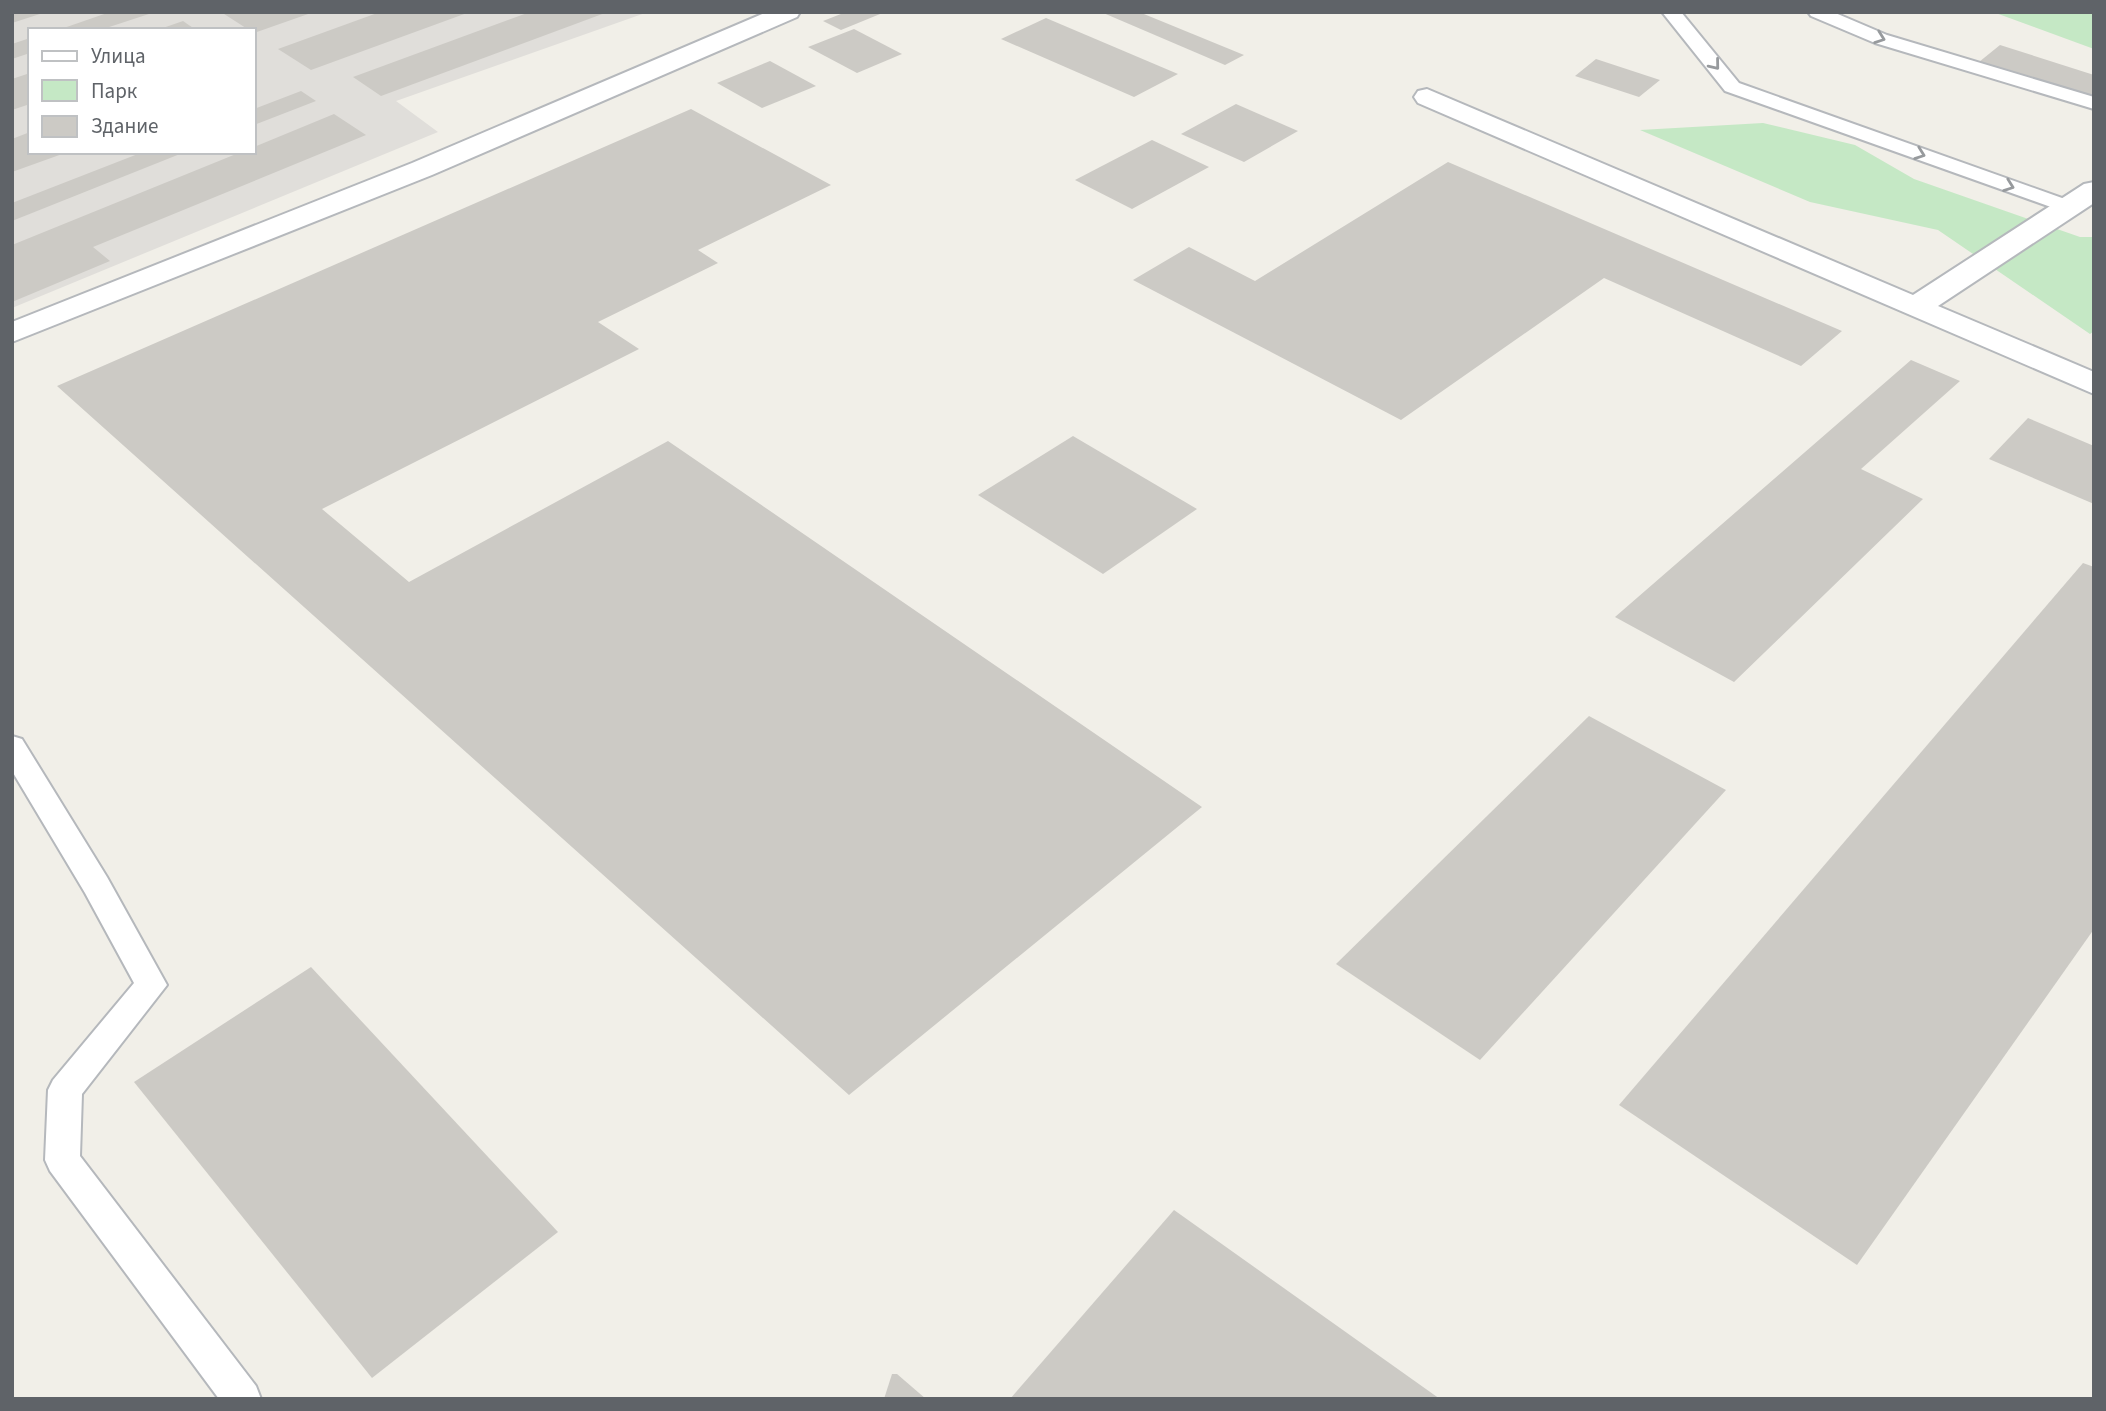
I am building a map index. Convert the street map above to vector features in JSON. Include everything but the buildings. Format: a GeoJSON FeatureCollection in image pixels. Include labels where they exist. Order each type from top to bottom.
{"type":"FeatureCollection","features":[{"type":"Feature","properties":{"kind":"street"},"geometry":{"type":"LineString","coordinates":[[12,333],[422,169],[788,12]]}},
{"type":"Feature","properties":{"kind":"street"},"geometry":{"type":"LineString","coordinates":[[1427,97],[2094,384]]}},
{"type":"Feature","properties":{"kind":"street"},"geometry":{"type":"LineString","coordinates":[[1915,307],[2094,190]]}},
{"type":"Feature","properties":{"kind":"lane"},"geometry":{"type":"LineString","coordinates":[[1671,12],[1732,87],[2069,207]]}},
{"type":"Feature","properties":{"kind":"lane"},"geometry":{"type":"LineString","coordinates":[[1817,12],[1881,39],[2094,103]]}},
{"type":"Feature","properties":{"kind":"lane"},"geometry":{"type":"LineString","coordinates":[[12,746],[96,886],[150,985],[65,1090],[62,1160],[242,1399]]}},
{"type":"Feature","properties":{"kind":"shaded area"},"geometry":{"type":"Polygon","coordinates":[[[12,12],[648,12],[396,101],[438,132],[12,308],[12,12]]]}},
{"type":"Feature","properties":{"kind":"green space"},"geometry":{"type":"Polygon","coordinates":[[[1993,12],[2094,12],[2094,49],[1993,12]]]}},
{"type":"Feature","properties":{"kind":"green space"},"geometry":{"type":"Polygon","coordinates":[[[1763,123],[1855,145],[1914,179],[2080,237],[2094,237],[2094,331],[2090,334],[1938,230],[1810,202],[1640,130],[1763,123]]]}}]}
